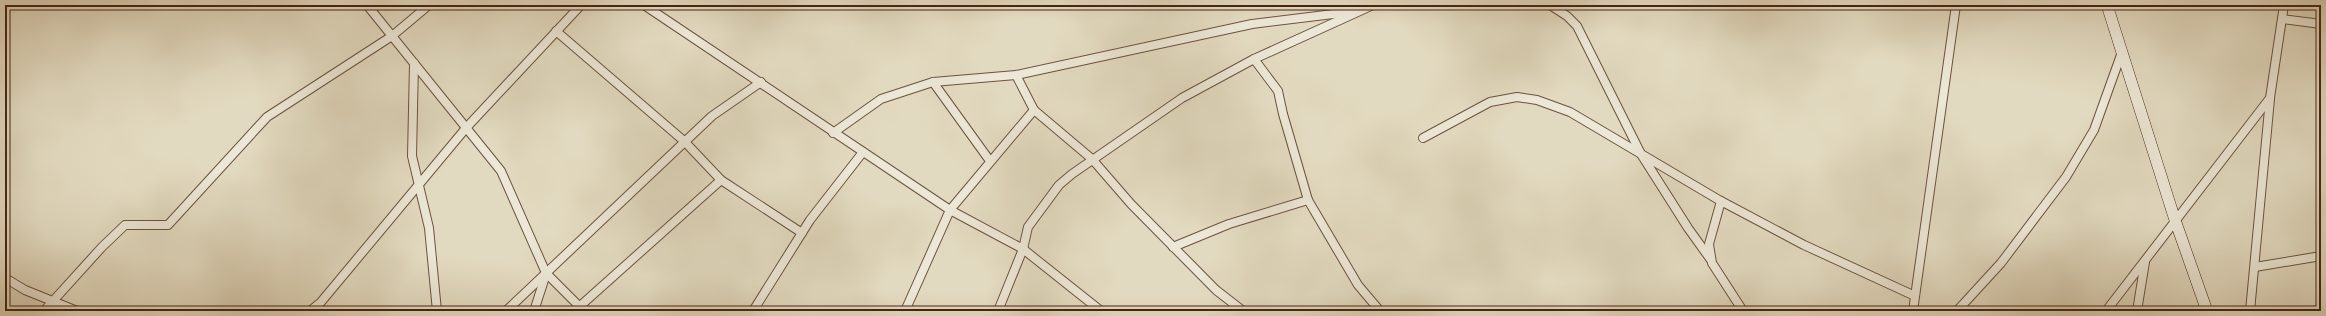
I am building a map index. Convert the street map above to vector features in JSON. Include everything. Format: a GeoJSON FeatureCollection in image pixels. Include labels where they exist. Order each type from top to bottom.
{"type":"FeatureCollection","features":[{"type":"Feature","properties":{"kind":"main road"},"geometry":{"type":"LineString","coordinates":[[2107,5],[2175,220],[2207,311]]}},
{"type":"Feature","properties":{"kind":"street"},"geometry":{"type":"LineString","coordinates":[[367,5],[501,171],[546,273],[582,309],[721,180]]}},
{"type":"Feature","properties":{"kind":"street"},"geometry":{"type":"LineString","coordinates":[[44,311],[125,225],[168,224],[267,117],[392,36],[429,5]]}},
{"type":"Feature","properties":{"kind":"street"},"geometry":{"type":"LineString","coordinates":[[310,311],[321,302],[466,128],[581,5]]}},
{"type":"Feature","properties":{"kind":"street"},"geometry":{"type":"LineString","coordinates":[[644,5],[950,210],[1023,249],[1101,311]]}},
{"type":"Feature","properties":{"kind":"street"},"geometry":{"type":"LineString","coordinates":[[998,311],[1023,249],[1028,227],[1059,185],[1092,159],[1182,98],[1254,59],[1373,5]]}},
{"type":"Feature","properties":{"kind":"street"},"geometry":{"type":"LineString","coordinates":[[1550,5],[1568,16],[1577,26],[1641,154],[1743,311]]}},
{"type":"Feature","properties":{"kind":"street"},"geometry":{"type":"LineString","coordinates":[[1913,311],[1956,5]]}},
{"type":"Feature","properties":{"kind":"street"},"geometry":{"type":"LineString","coordinates":[[2250,311],[2270,98],[2284,5]]}},
{"type":"Feature","properties":{"kind":"street"},"geometry":{"type":"LineString","coordinates":[[833,133],[881,99],[933,82],[1016,75],[1252,24],[1358,11]]}},
{"type":"Feature","properties":{"kind":"street"},"geometry":{"type":"LineString","coordinates":[[2282,19],[2321,24]]}},
{"type":"Feature","properties":{"kind":"street"},"geometry":{"type":"LineString","coordinates":[[556,31],[684,141],[721,180],[802,233]]}},
{"type":"Feature","properties":{"kind":"street"},"geometry":{"type":"LineString","coordinates":[[1958,311],[2001,263],[2066,177],[2094,130],[2122,52]]}},
{"type":"Feature","properties":{"kind":"street"},"geometry":{"type":"LineString","coordinates":[[1254,59],[1278,91],[1283,114],[1308,200],[1358,285],[1380,311]]}},
{"type":"Feature","properties":{"kind":"street"},"geometry":{"type":"LineString","coordinates":[[414,64],[412,156],[429,228],[437,311]]}},
{"type":"Feature","properties":{"kind":"street"},"geometry":{"type":"LineString","coordinates":[[1016,75],[1034,110],[1092,159],[1131,204],[1173,247],[1216,290],[1243,311]]}},
{"type":"Feature","properties":{"kind":"street"},"geometry":{"type":"LineString","coordinates":[[506,311],[684,141],[712,116],[761,82]]}},
{"type":"Feature","properties":{"kind":"street"},"geometry":{"type":"LineString","coordinates":[[933,82],[990,161]]}},
{"type":"Feature","properties":{"kind":"street"},"geometry":{"type":"LineString","coordinates":[[1423,138],[1490,102],[1517,97],[1537,100],[1570,112],[1721,201],[1855,270],[1915,296]]}},
{"type":"Feature","properties":{"kind":"street"},"geometry":{"type":"LineString","coordinates":[[2106,311],[2270,98]]}},
{"type":"Feature","properties":{"kind":"street"},"geometry":{"type":"LineString","coordinates":[[905,311],[950,210],[1034,110]]}},
{"type":"Feature","properties":{"kind":"street"},"geometry":{"type":"LineString","coordinates":[[754,311],[802,233],[863,152]]}},
{"type":"Feature","properties":{"kind":"street"},"geometry":{"type":"LineString","coordinates":[[1173,247],[1229,224],[1308,200]]}},
{"type":"Feature","properties":{"kind":"street"},"geometry":{"type":"LineString","coordinates":[[1711,260],[1709,244],[1721,201]]}},
{"type":"Feature","properties":{"kind":"street"},"geometry":{"type":"LineString","coordinates":[[2255,267],[2321,256]]}},
{"type":"Feature","properties":{"kind":"street"},"geometry":{"type":"LineString","coordinates":[[2137,311],[2145,261]]}},
{"type":"Feature","properties":{"kind":"street"},"geometry":{"type":"LineString","coordinates":[[534,311],[546,273]]}},
{"type":"Feature","properties":{"kind":"street"},"geometry":{"type":"LineString","coordinates":[[5,278],[25,290],[76,311]]}}]}
